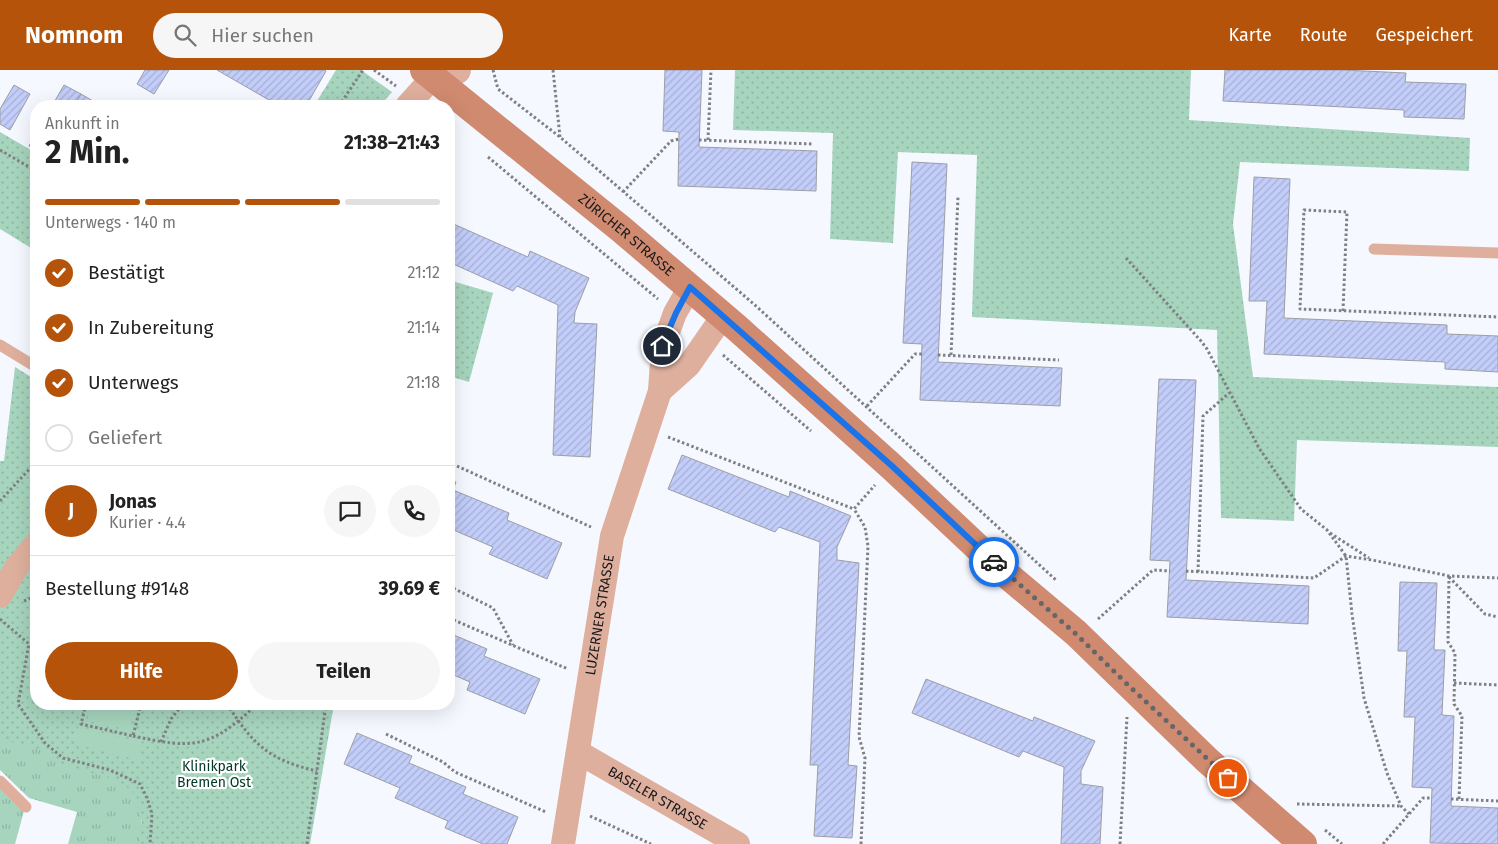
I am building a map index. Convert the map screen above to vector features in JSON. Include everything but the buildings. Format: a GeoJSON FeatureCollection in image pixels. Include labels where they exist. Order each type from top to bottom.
{"type":"FeatureCollection","features":[{"type":"Feature","properties":{"kind":"main road","name":"ZÜRICHER STRASSE"},"geometry":{"type":"LineString","coordinates":[[438,72],[723,316],[883,476],[1007,575],[1076,634],[1207,760],[1303,844]]}},
{"type":"Feature","properties":{"kind":"street","name":"ZÜRICHER STRASSE"},"geometry":{"type":"LineString","coordinates":[[412,100],[438,72]]}},
{"type":"Feature","properties":{"kind":"street","name":"LUZERNER STRASSE"},"geometry":{"type":"LineString","coordinates":[[567,824],[612,536],[660,391],[662,346],[676,313],[690,287]]}},
{"type":"Feature","properties":{"kind":"street"},"geometry":{"type":"LineString","coordinates":[[660,391],[689,365],[723,316]]}},
{"type":"Feature","properties":{"kind":"street"},"geometry":{"type":"LineString","coordinates":[[0,596],[16,568],[30,551]]}},
{"type":"Feature","properties":{"kind":"street","name":"BASELER STRASSE"},"geometry":{"type":"LineString","coordinates":[[578,752],[738,844]]}},
{"type":"Feature","properties":{"kind":"lane"},"geometry":{"type":"LineString","coordinates":[[1374,249],[1498,253]]}},
{"type":"Feature","properties":{"kind":"lane"},"geometry":{"type":"LineString","coordinates":[[0,345],[30,363]]}},
{"type":"Feature","properties":{"kind":"lane"},"geometry":{"type":"LineString","coordinates":[[0,781],[26,807]]}},
{"type":"Feature","properties":{"kind":"path"},"geometry":{"type":"LineString","coordinates":[[343,100],[363,70]]}},
{"type":"Feature","properties":{"kind":"path"},"geometry":{"type":"LineString","coordinates":[[553,70],[560,137]]}},
{"type":"Feature","properties":{"kind":"path"},"geometry":{"type":"LineString","coordinates":[[708,140],[711,70]]}},
{"type":"Feature","properties":{"kind":"path"},"geometry":{"type":"LineString","coordinates":[[623,192],[671,141],[679,140]]}},
{"type":"Feature","properties":{"kind":"path"},"geometry":{"type":"LineString","coordinates":[[699,140],[813,144]]}},
{"type":"Feature","properties":{"kind":"path"},"geometry":{"type":"LineString","coordinates":[[0,150],[30,168]]}},
{"type":"Feature","properties":{"kind":"path"},"geometry":{"type":"LineString","coordinates":[[488,157],[676,313]]}},
{"type":"Feature","properties":{"kind":"path"},"geometry":{"type":"LineString","coordinates":[[951,356],[958,197]]}},
{"type":"Feature","properties":{"kind":"path"},"geometry":{"type":"LineString","coordinates":[[1343,311],[1347,212],[1304,210],[1300,309],[1343,311],[1498,317]]}},
{"type":"Feature","properties":{"kind":"path"},"geometry":{"type":"LineString","coordinates":[[1126,258],[1207,349],[1259,448],[1301,509],[1327,530],[1372,560]]}},
{"type":"Feature","properties":{"kind":"path"},"geometry":{"type":"LineString","coordinates":[[706,341],[816,436]]}},
{"type":"Feature","properties":{"kind":"path"},"geometry":{"type":"LineString","coordinates":[[867,406],[915,354],[922,354]]}},
{"type":"Feature","properties":{"kind":"path"},"geometry":{"type":"LineString","coordinates":[[938,355],[1059,360]]}},
{"type":"Feature","properties":{"kind":"path"},"geometry":{"type":"LineString","coordinates":[[1198,572],[1203,416],[1229,393]]}},
{"type":"Feature","properties":{"kind":"path"},"geometry":{"type":"LineString","coordinates":[[648,429],[854,509],[865,527],[868,546],[859,737],[865,758],[861,844]]}},
{"type":"Feature","properties":{"kind":"path"},"geometry":{"type":"LineString","coordinates":[[456,466],[612,536]]}},
{"type":"Feature","properties":{"kind":"path"},"geometry":{"type":"LineString","coordinates":[[0,501],[30,468]]}},
{"type":"Feature","properties":{"kind":"path"},"geometry":{"type":"LineString","coordinates":[[867,480],[883,476]]}},
{"type":"Feature","properties":{"kind":"path"},"geometry":{"type":"LineString","coordinates":[[854,509],[883,476]]}},
{"type":"Feature","properties":{"kind":"path"},"geometry":{"type":"LineString","coordinates":[[1327,530],[1346,556],[1364,698],[1387,773],[1401,806],[1408,814]]}},
{"type":"Feature","properties":{"kind":"path"},"geometry":{"type":"LineString","coordinates":[[1186,572],[1314,578],[1346,556],[1449,576],[1498,578]]}},
{"type":"Feature","properties":{"kind":"path"},"geometry":{"type":"LineString","coordinates":[[1098,619],[1153,570],[1170,571]]}},
{"type":"Feature","properties":{"kind":"path"},"geometry":{"type":"LineString","coordinates":[[1449,576],[1485,614],[1498,617]]}},
{"type":"Feature","properties":{"kind":"path"},"geometry":{"type":"LineString","coordinates":[[1449,576],[1448,642],[1455,653],[1454,704],[1462,716],[1459,799]]}},
{"type":"Feature","properties":{"kind":"path"},"geometry":{"type":"LineString","coordinates":[[455,589],[493,608],[514,646]]}},
{"type":"Feature","properties":{"kind":"path"},"geometry":{"type":"LineString","coordinates":[[0,619],[29,644],[18,704],[45,743],[63,758],[110,770],[140,784],[152,814],[150,844]]}},
{"type":"Feature","properties":{"kind":"path"},"geometry":{"type":"LineString","coordinates":[[455,621],[590,678]]}},
{"type":"Feature","properties":{"kind":"path"},"geometry":{"type":"LineString","coordinates":[[1454,683],[1498,685]]}},
{"type":"Feature","properties":{"kind":"path"},"geometry":{"type":"LineString","coordinates":[[85,710],[82,724],[161,742],[185,744],[208,741],[238,722],[251,710]]}},
{"type":"Feature","properties":{"kind":"path"},"geometry":{"type":"LineString","coordinates":[[133,736],[139,710]]}},
{"type":"Feature","properties":{"kind":"path"},"geometry":{"type":"LineString","coordinates":[[161,742],[171,719],[178,710]]}},
{"type":"Feature","properties":{"kind":"path"},"geometry":{"type":"LineString","coordinates":[[230,710],[255,742],[273,756],[294,766],[317,771]]}},
{"type":"Feature","properties":{"kind":"path"},"geometry":{"type":"LineString","coordinates":[[308,844],[325,710]]}},
{"type":"Feature","properties":{"kind":"path"},"geometry":{"type":"LineString","coordinates":[[1120,844],[1127,715],[1134,721]]}},
{"type":"Feature","properties":{"kind":"path"},"geometry":{"type":"LineString","coordinates":[[386,734],[443,762],[455,772],[567,824],[651,844]]}},
{"type":"Feature","properties":{"kind":"path"},"geometry":{"type":"LineString","coordinates":[[1383,844],[1423,798],[1431,798]]}},
{"type":"Feature","properties":{"kind":"path"},"geometry":{"type":"LineString","coordinates":[[1451,799],[1498,800]]}},
{"type":"Feature","properties":{"kind":"path"},"geometry":{"type":"LineString","coordinates":[[1292,804],[1401,806]]}},
{"type":"Feature","properties":{"kind":"green space"},"geometry":{"type":"Polygon","coordinates":[[[336,70],[361,70],[392,92],[385,100],[318,100],[336,70]]]}},
{"type":"Feature","properties":{"kind":"green space"},"geometry":{"type":"Polygon","coordinates":[[[735,70],[1191,70],[1189,120],[1470,138],[1469,171],[1240,162],[1233,224],[1253,377],[1498,387],[1498,447],[1297,440],[1294,521],[1221,518],[1217,330],[972,317],[977,155],[898,152],[893,243],[830,239],[833,133],[733,130],[735,70]]]}},
{"type":"Feature","properties":{"kind":"green space"},"geometry":{"type":"Polygon","coordinates":[[[0,132],[30,150],[30,247],[0,229],[0,132]]]}},
{"type":"Feature","properties":{"kind":"green space"},"geometry":{"type":"Polygon","coordinates":[[[455,282],[493,293],[469,382],[455,378],[455,282]]]}},
{"type":"Feature","properties":{"kind":"green space","name":"Klinikpark Bremen Ost"},"geometry":{"type":"Polygon","coordinates":[[[15,367],[30,376],[30,710],[333,710],[310,844],[139,844],[142,823],[136,795],[119,781],[61,764],[39,749],[0,739],[0,461],[4,461],[15,367]]]}},
{"type":"Feature","properties":{"kind":"green space"},"geometry":{"type":"Polygon","coordinates":[[[0,707],[104,771],[138,789],[144,844],[68,844],[77,812],[29,798],[0,770],[0,707]]]}},
{"type":"Feature","properties":{"kind":"green space"},"geometry":{"type":"Polygon","coordinates":[[[90,710],[135,710],[130,730],[87,721],[90,710]]]}},
{"type":"Feature","properties":{"kind":"green space"},"geometry":{"type":"Polygon","coordinates":[[[78,727],[143,743],[139,760],[74,744],[78,727]]]}},
{"type":"Feature","properties":{"kind":"green space"},"geometry":{"type":"Polygon","coordinates":[[[0,786],[24,811],[15,844],[0,844],[0,786]]]}},
{"type":"Feature","properties":{"kind":"way so far"},"geometry":{"type":"LineString","coordinates":[[994,562],[1076,634],[1228,778]]}},
{"type":"Feature","properties":{"kind":"route"},"geometry":{"type":"LineString","coordinates":[[662,346],[676,313],[690,287],[892,466],[994,562]]}}]}
